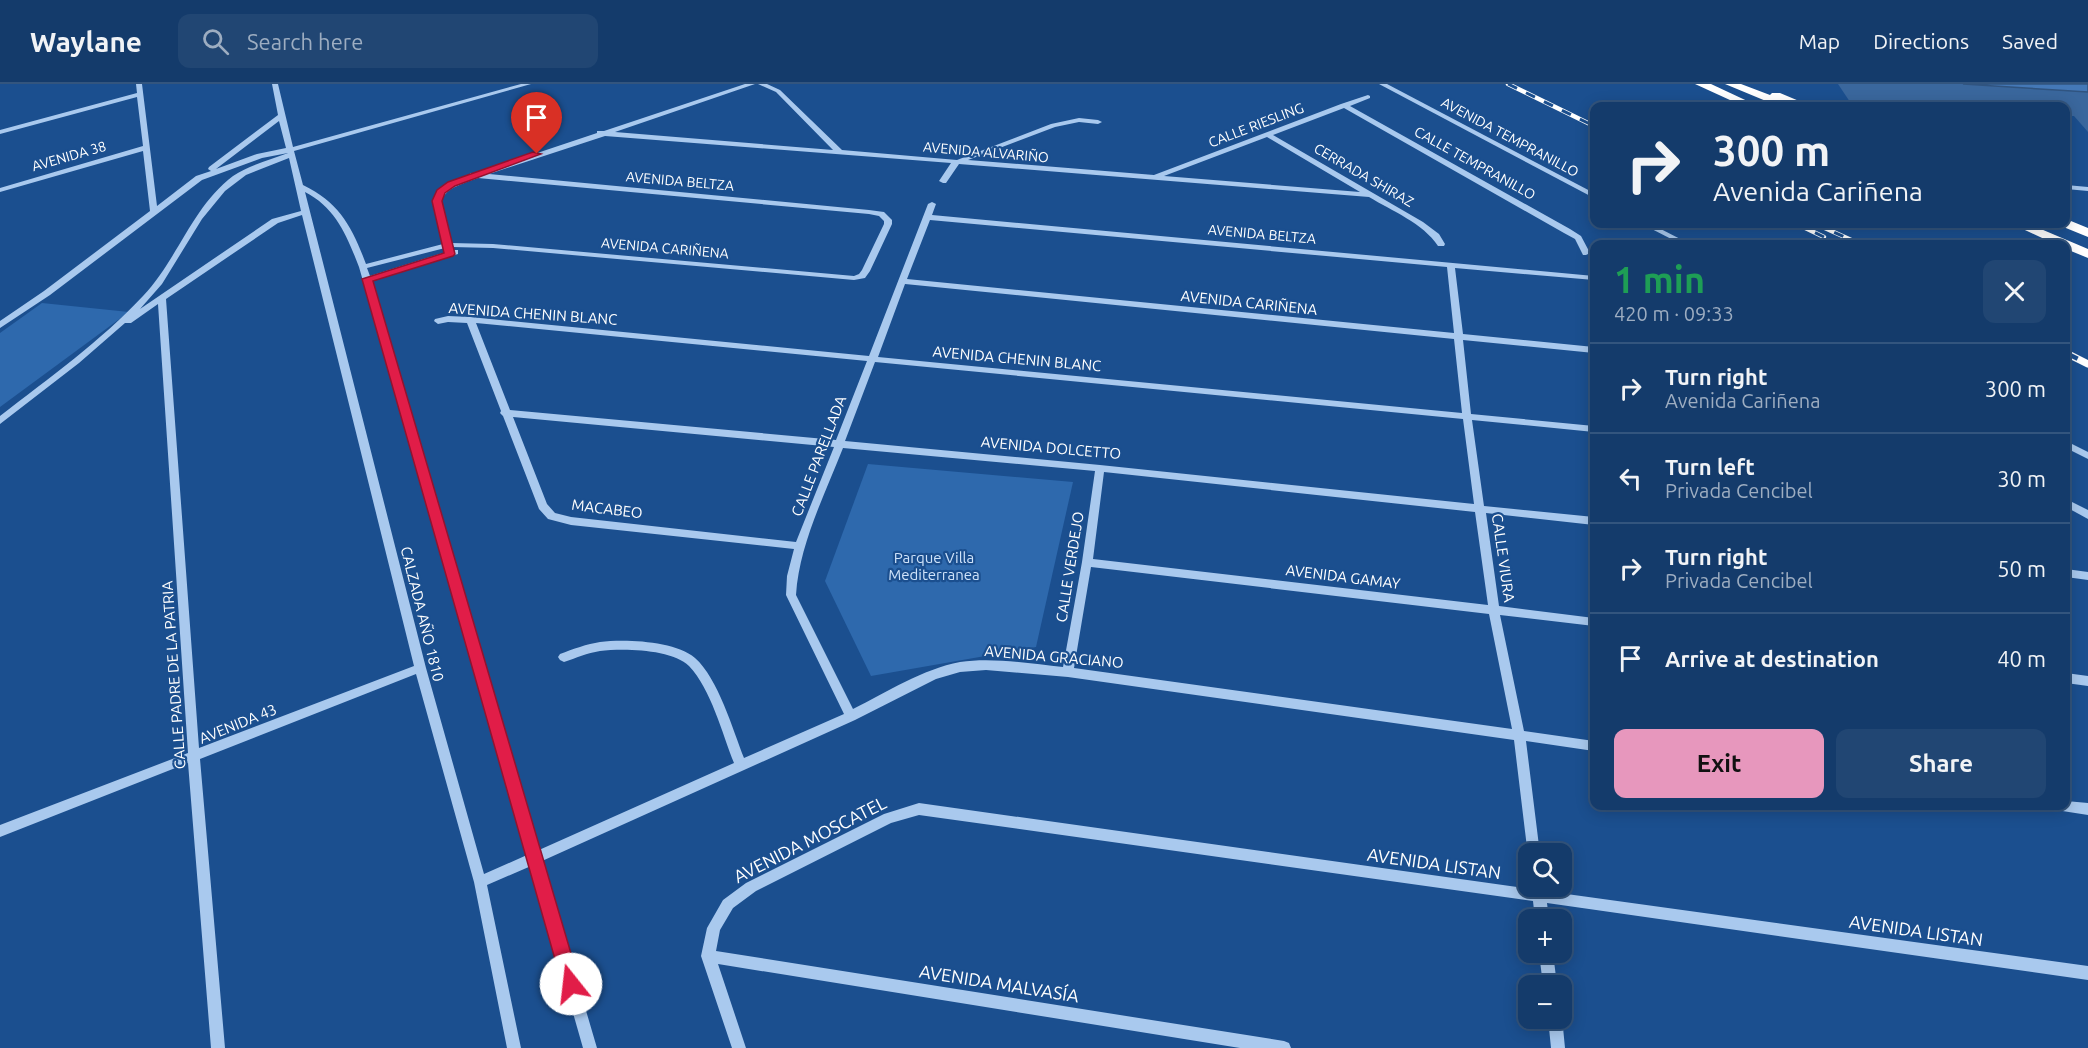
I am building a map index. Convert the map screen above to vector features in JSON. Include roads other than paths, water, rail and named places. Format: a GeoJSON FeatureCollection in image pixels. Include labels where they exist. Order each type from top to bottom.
{"type":"FeatureCollection","features":[{"type":"Feature","properties":{"kind":"highway"},"geometry":{"type":"LineString","coordinates":[[1701,84],[1743,102]]}},
{"type":"Feature","properties":{"kind":"highway"},"geometry":{"type":"LineString","coordinates":[[1731,84],[1777,102]]}},
{"type":"Feature","properties":{"kind":"highway"},"geometry":{"type":"LineString","coordinates":[[1750,84],[1795,102]]}},
{"type":"Feature","properties":{"kind":"highway"},"geometry":{"type":"LineString","coordinates":[[2070,225],[2088,233]]}},
{"type":"Feature","properties":{"kind":"highway"},"geometry":{"type":"LineString","coordinates":[[2028,228],[2056,240]]}},
{"type":"Feature","properties":{"kind":"highway"},"geometry":{"type":"LineString","coordinates":[[2070,246],[2088,254]]}},
{"type":"Feature","properties":{"kind":"street"},"geometry":{"type":"LineString","coordinates":[[139,84],[154,212]]}},
{"type":"Feature","properties":{"kind":"street","name":"CALZADA AÑO 1810"},"geometry":{"type":"LineString","coordinates":[[275,84],[281,116],[301,188],[305,212],[420,668],[480,882],[514,1048]]}},
{"type":"Feature","properties":{"kind":"street"},"geometry":{"type":"LineString","coordinates":[[199,178],[225,167],[528,84]]}},
{"type":"Feature","properties":{"kind":"street"},"geometry":{"type":"LineString","coordinates":[[449,250],[437,201],[438,196],[452,184],[752,84]]}},
{"type":"Feature","properties":{"kind":"street"},"geometry":{"type":"LineString","coordinates":[[761,84],[778,91],[840,152]]}},
{"type":"Feature","properties":{"kind":"street","name":"AVENIDA TEMPRANILLO"},"geometry":{"type":"LineString","coordinates":[[1382,84],[1590,194]]}},
{"type":"Feature","properties":{"kind":"street"},"geometry":{"type":"LineString","coordinates":[[0,132],[140,94]]}},
{"type":"Feature","properties":{"kind":"street","name":"CALLE RIESLING"},"geometry":{"type":"LineString","coordinates":[[1153,178],[1368,97]]}},
{"type":"Feature","properties":{"kind":"street","name":"CALLE TEMPRANILLO"},"geometry":{"type":"LineString","coordinates":[[1343,105],[1567,231],[1578,238],[1586,253]]}},
{"type":"Feature","properties":{"kind":"street"},"geometry":{"type":"LineString","coordinates":[[0,325],[281,116]]}},
{"type":"Feature","properties":{"kind":"street"},"geometry":{"type":"LineString","coordinates":[[943,181],[955,163],[1053,125],[1079,120],[1098,122]]}},
{"type":"Feature","properties":{"kind":"street","name":"AVENIDA ALVARIÑO"},"geometry":{"type":"LineString","coordinates":[[600,133],[1370,195]]}},
{"type":"Feature","properties":{"kind":"street","name":"CERRADA SHIRAZ"},"geometry":{"type":"LineString","coordinates":[[1268,135],[1420,224],[1437,236],[1441,244]]}},
{"type":"Feature","properties":{"kind":"street","name":"AVENIDA 38"},"geometry":{"type":"LineString","coordinates":[[0,190],[145,148]]}},
{"type":"Feature","properties":{"kind":"street"},"geometry":{"type":"LineString","coordinates":[[0,421],[110,332],[155,287],[200,214],[219,192],[245,173],[290,151]]}},
{"type":"Feature","properties":{"kind":"street","name":"AVENIDA BELTZA"},"geometry":{"type":"LineString","coordinates":[[473,176],[869,212],[885,216],[888,224],[866,271],[862,276],[854,278]]}},
{"type":"Feature","properties":{"kind":"street"},"geometry":{"type":"LineString","coordinates":[[301,188],[318,194],[337,211],[350,233],[363,267],[590,1048]]}},
{"type":"Feature","properties":{"kind":"street"},"geometry":{"type":"LineString","coordinates":[[2070,188],[2088,189]]}},
{"type":"Feature","properties":{"kind":"street","name":"CALLE PARELLADA"},"geometry":{"type":"LineString","coordinates":[[851,716],[791,595],[792,576],[800,546],[932,204]]}},
{"type":"Feature","properties":{"kind":"street"},"geometry":{"type":"LineString","coordinates":[[110,332],[275,221],[305,212]]}},
{"type":"Feature","properties":{"kind":"street","name":"AVENIDA BELTZA"},"geometry":{"type":"LineString","coordinates":[[927,217],[1590,278]]}},
{"type":"Feature","properties":{"kind":"street"},"geometry":{"type":"LineString","coordinates":[[1654,228],[1678,240]]}},
{"type":"Feature","properties":{"kind":"street","name":"AVENIDA CARIÑENA"},"geometry":{"type":"LineString","coordinates":[[363,267],[472,245],[854,278]]}},
{"type":"Feature","properties":{"kind":"street","name":"AVENIDA CARIÑENA"},"geometry":{"type":"LineString","coordinates":[[367,279],[449,250]]}},
{"type":"Feature","properties":{"kind":"street","name":"CALLE VIURA"},"geometry":{"type":"LineString","coordinates":[[1450,265],[1467,416],[1494,610],[1519,736],[1533,843]]}},
{"type":"Feature","properties":{"kind":"street","name":"AVENIDA CARIÑENA"},"geometry":{"type":"LineString","coordinates":[[902,281],[1590,350]]}},
{"type":"Feature","properties":{"kind":"street","name":"CALLE PADRE DE LA PATRIA"},"geometry":{"type":"LineString","coordinates":[[162,299],[194,757],[218,1048]]}},
{"type":"Feature","properties":{"kind":"street","name":"AVENIDA CHENIN BLANC"},"geometry":{"type":"LineString","coordinates":[[438,321],[470,320],[1590,429]]}},
{"type":"Feature","properties":{"kind":"street","name":"MACABEO"},"geometry":{"type":"LineString","coordinates":[[470,320],[543,506],[552,516],[571,521],[800,546]]}},
{"type":"Feature","properties":{"kind":"street","name":"AVENIDA DOLCETTO"},"geometry":{"type":"LineString","coordinates":[[505,413],[1100,468],[1590,521]]}},
{"type":"Feature","properties":{"kind":"street"},"geometry":{"type":"LineString","coordinates":[[2070,446],[2088,456]]}},
{"type":"Feature","properties":{"kind":"street","name":"CALLE VERDEJO"},"geometry":{"type":"LineString","coordinates":[[1068,672],[1100,468]]}},
{"type":"Feature","properties":{"kind":"street"},"geometry":{"type":"LineString","coordinates":[[2070,505],[2088,515]]}},
{"type":"Feature","properties":{"kind":"street","name":"AVENIDA GAMAY"},"geometry":{"type":"LineString","coordinates":[[1087,562],[1590,622]]}},
{"type":"Feature","properties":{"kind":"street"},"geometry":{"type":"LineString","coordinates":[[2070,574],[2088,576]]}},
{"type":"Feature","properties":{"kind":"street"},"geometry":{"type":"LineString","coordinates":[[564,657],[597,647],[620,645],[666,651],[690,660],[702,675],[741,765]]}},
{"type":"Feature","properties":{"kind":"street","name":"AVENIDA GRACIANO"},"geometry":{"type":"LineString","coordinates":[[480,882],[851,716],[933,675],[960,667],[986,665],[1068,672],[1590,745]]}},
{"type":"Feature","properties":{"kind":"street","name":"AVENIDA 43"},"geometry":{"type":"LineString","coordinates":[[0,831],[420,668]]}},
{"type":"Feature","properties":{"kind":"street"},"geometry":{"type":"LineString","coordinates":[[2070,679],[2088,681]]}},
{"type":"Feature","properties":{"kind":"street"},"geometry":{"type":"LineString","coordinates":[[2070,807],[2088,809]]}},
{"type":"Feature","properties":{"kind":"street","name":"AVENIDA LISTAN"},"geometry":{"type":"LineString","coordinates":[[919,809],[1518,889]]}},
{"type":"Feature","properties":{"kind":"street","name":"AVENIDA MOSCATEL"},"geometry":{"type":"LineString","coordinates":[[708,956],[714,928],[728,904],[751,887],[888,818],[919,809]]}},
{"type":"Feature","properties":{"kind":"street","name":"AVENIDA LISTAN"},"geometry":{"type":"LineString","coordinates":[[1572,897],[2088,973]]}},
{"type":"Feature","properties":{"kind":"street"},"geometry":{"type":"LineString","coordinates":[[708,956],[739,1048]]}},
{"type":"Feature","properties":{"kind":"street","name":"AVENIDA MALVASÍA"},"geometry":{"type":"LineString","coordinates":[[708,956],[1284,1048]]}},
{"type":"Feature","properties":{"kind":"street"},"geometry":{"type":"LineString","coordinates":[[1556,1029],[1558,1048]]}},
{"type":"Feature","properties":{"kind":"railway"},"geometry":{"type":"LineString","coordinates":[[1508,84],[1590,124]]}},
{"type":"Feature","properties":{"kind":"railway"},"geometry":{"type":"LineString","coordinates":[[1805,228],[1824,237]]}},
{"type":"Feature","properties":{"kind":"railway"},"geometry":{"type":"LineString","coordinates":[[1825,228],[1851,240]]}},
{"type":"Feature","properties":{"kind":"railway"},"geometry":{"type":"LineString","coordinates":[[2070,355],[2088,364]]}},
{"type":"Feature","properties":{"kind":"park label","name":"Parque Villa Mediterranea"},"geometry":{"type":"Point","coordinates":[934,566]}}]}
